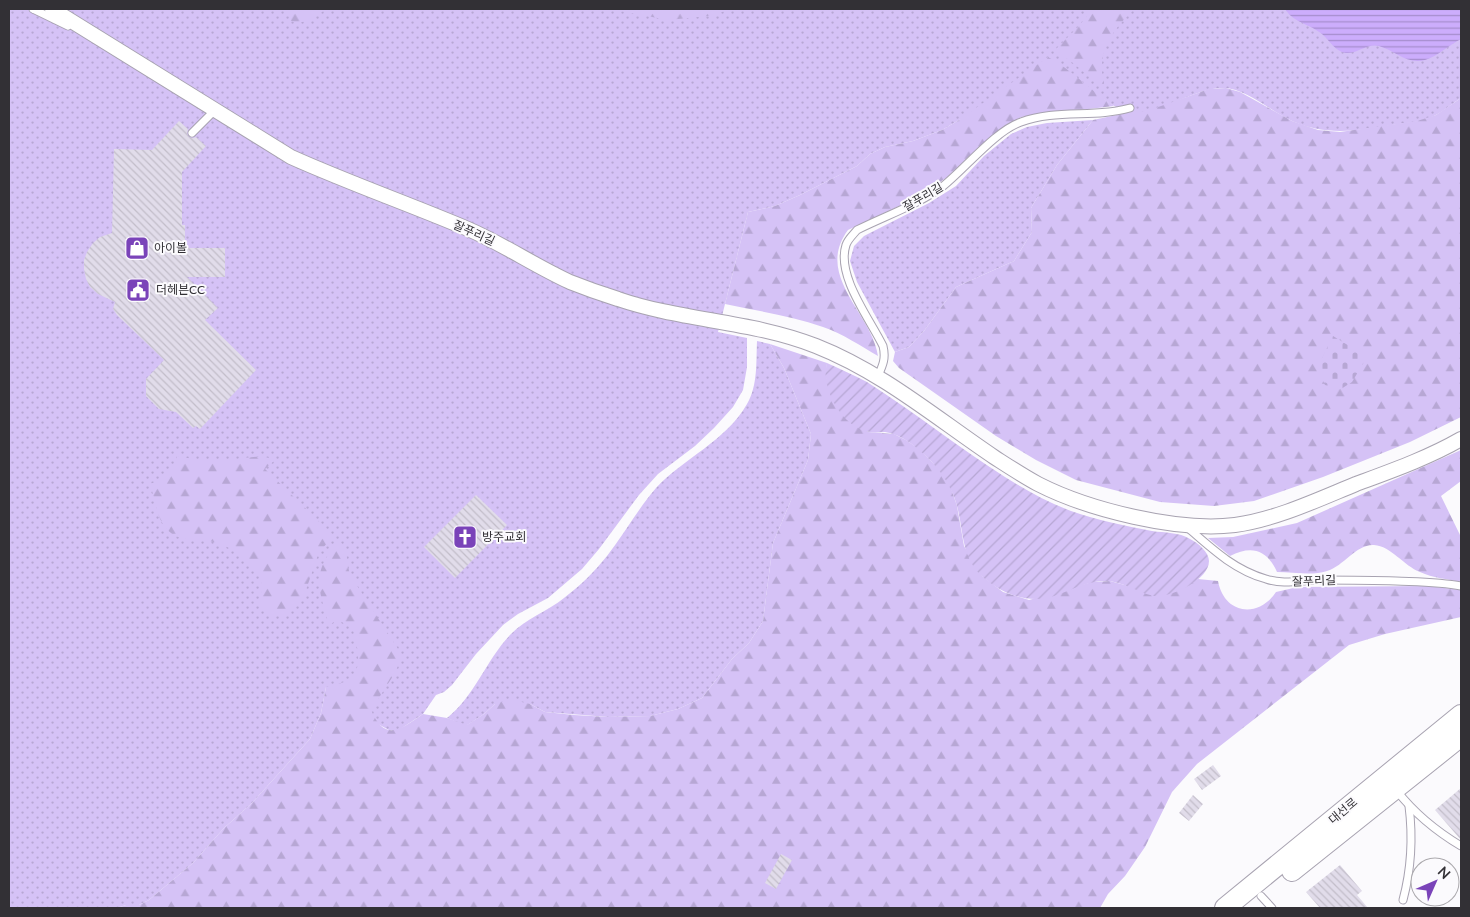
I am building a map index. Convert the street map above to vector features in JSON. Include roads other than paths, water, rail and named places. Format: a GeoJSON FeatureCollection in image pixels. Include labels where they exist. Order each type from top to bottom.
{"type":"FeatureCollection","features":[{"type":"Feature","properties":{"kind":"street","name":"잘푸리길"},"geometry":{"type":"LineString","coordinates":[[52,9],[291,158],[329,175],[470,230],[570,281],[620,300],[667,313],[771,332],[813,344],[851,360],[878,376],[995,458],[1037,483],[1067,497],[1121,513],[1174,524],[1235,525],[1274,516],[1409,464],[1461,439]]}},
{"type":"Feature","properties":{"kind":"street","name":"대선로"},"geometry":{"type":"LineString","coordinates":[[1225,908],[1461,715]]}},
{"type":"Feature","properties":{"kind":"street","name":"대선로"},"geometry":{"type":"LineString","coordinates":[[1246,908],[1267,902],[1395,788],[1461,736]]}},
{"type":"Feature","properties":{"kind":"lane","name":"잘푸리길"},"geometry":{"type":"LineString","coordinates":[[32,9],[75,29],[93,34]]}},
{"type":"Feature","properties":{"kind":"lane","name":"잘푸리길"},"geometry":{"type":"LineString","coordinates":[[878,376],[886,355],[878,334],[849,279],[844,254],[850,237],[857,230],[920,201],[940,188],[957,175],[978,154],[1020,122],[1036,118],[1116,112],[1130,108]]}},
{"type":"Feature","properties":{"kind":"lane"},"geometry":{"type":"LineString","coordinates":[[192,133],[215,110]]}},
{"type":"Feature","properties":{"kind":"lane","name":"잘푸리길"},"geometry":{"type":"LineString","coordinates":[[1185,525],[1222,557],[1236,566],[1251,574],[1275,582],[1339,580],[1426,582],[1461,586]]}},
{"type":"Feature","properties":{"kind":"lane"},"geometry":{"type":"LineString","coordinates":[[1395,788],[1426,823],[1461,846]]}},
{"type":"Feature","properties":{"kind":"lane"},"geometry":{"type":"LineString","coordinates":[[1403,900],[1410,870],[1411,826],[1409,806]]}},
{"type":"Feature","properties":{"kind":"place","name":"아이볼"},"geometry":{"type":"Point","coordinates":[137,248]}},
{"type":"Feature","properties":{"kind":"place","name":"더헤븐CC"},"geometry":{"type":"Point","coordinates":[138,290]}},
{"type":"Feature","properties":{"kind":"place","name":"방주교회"},"geometry":{"type":"Point","coordinates":[465,537]}}]}
